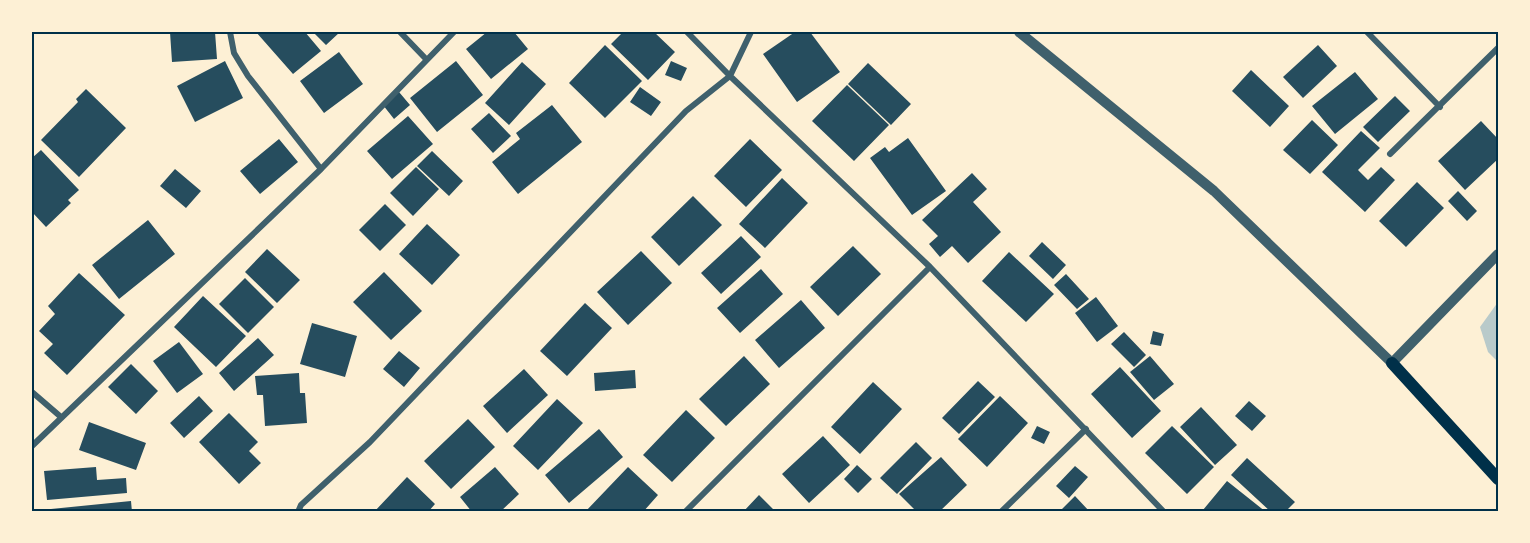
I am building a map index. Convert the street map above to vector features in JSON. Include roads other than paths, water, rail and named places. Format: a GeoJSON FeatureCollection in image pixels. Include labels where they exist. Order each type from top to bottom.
{"type":"FeatureCollection","features":[{"type":"Feature","properties":{"kind":"main road"},"geometry":{"type":"LineString","coordinates":[[1392,363],[1498,479]]}},
{"type":"Feature","properties":{"kind":"street"},"geometry":{"type":"LineString","coordinates":[[230,32],[234,53],[248,76],[321,169]]}},
{"type":"Feature","properties":{"kind":"street"},"geometry":{"type":"LineString","coordinates":[[400,32],[426,59]]}},
{"type":"Feature","properties":{"kind":"street"},"geometry":{"type":"LineString","coordinates":[[32,446],[321,169],[454,32]]}},
{"type":"Feature","properties":{"kind":"street"},"geometry":{"type":"LineString","coordinates":[[687,32],[930,267],[1164,512]]}},
{"type":"Feature","properties":{"kind":"street"},"geometry":{"type":"LineString","coordinates":[[298,512],[301,505],[370,442],[686,111],[730,76],[751,32]]}},
{"type":"Feature","properties":{"kind":"street"},"geometry":{"type":"LineString","coordinates":[[1019,32],[1214,191],[1392,363],[1498,254]]}},
{"type":"Feature","properties":{"kind":"street"},"geometry":{"type":"LineString","coordinates":[[1367,32],[1440,107]]}},
{"type":"Feature","properties":{"kind":"street"},"geometry":{"type":"LineString","coordinates":[[1390,154],[1498,48]]}},
{"type":"Feature","properties":{"kind":"street"},"geometry":{"type":"LineString","coordinates":[[685,512],[930,267]]}},
{"type":"Feature","properties":{"kind":"street"},"geometry":{"type":"LineString","coordinates":[[32,392],[61,417]]}},
{"type":"Feature","properties":{"kind":"street"},"geometry":{"type":"LineString","coordinates":[[1001,512],[1086,429]]}}]}
